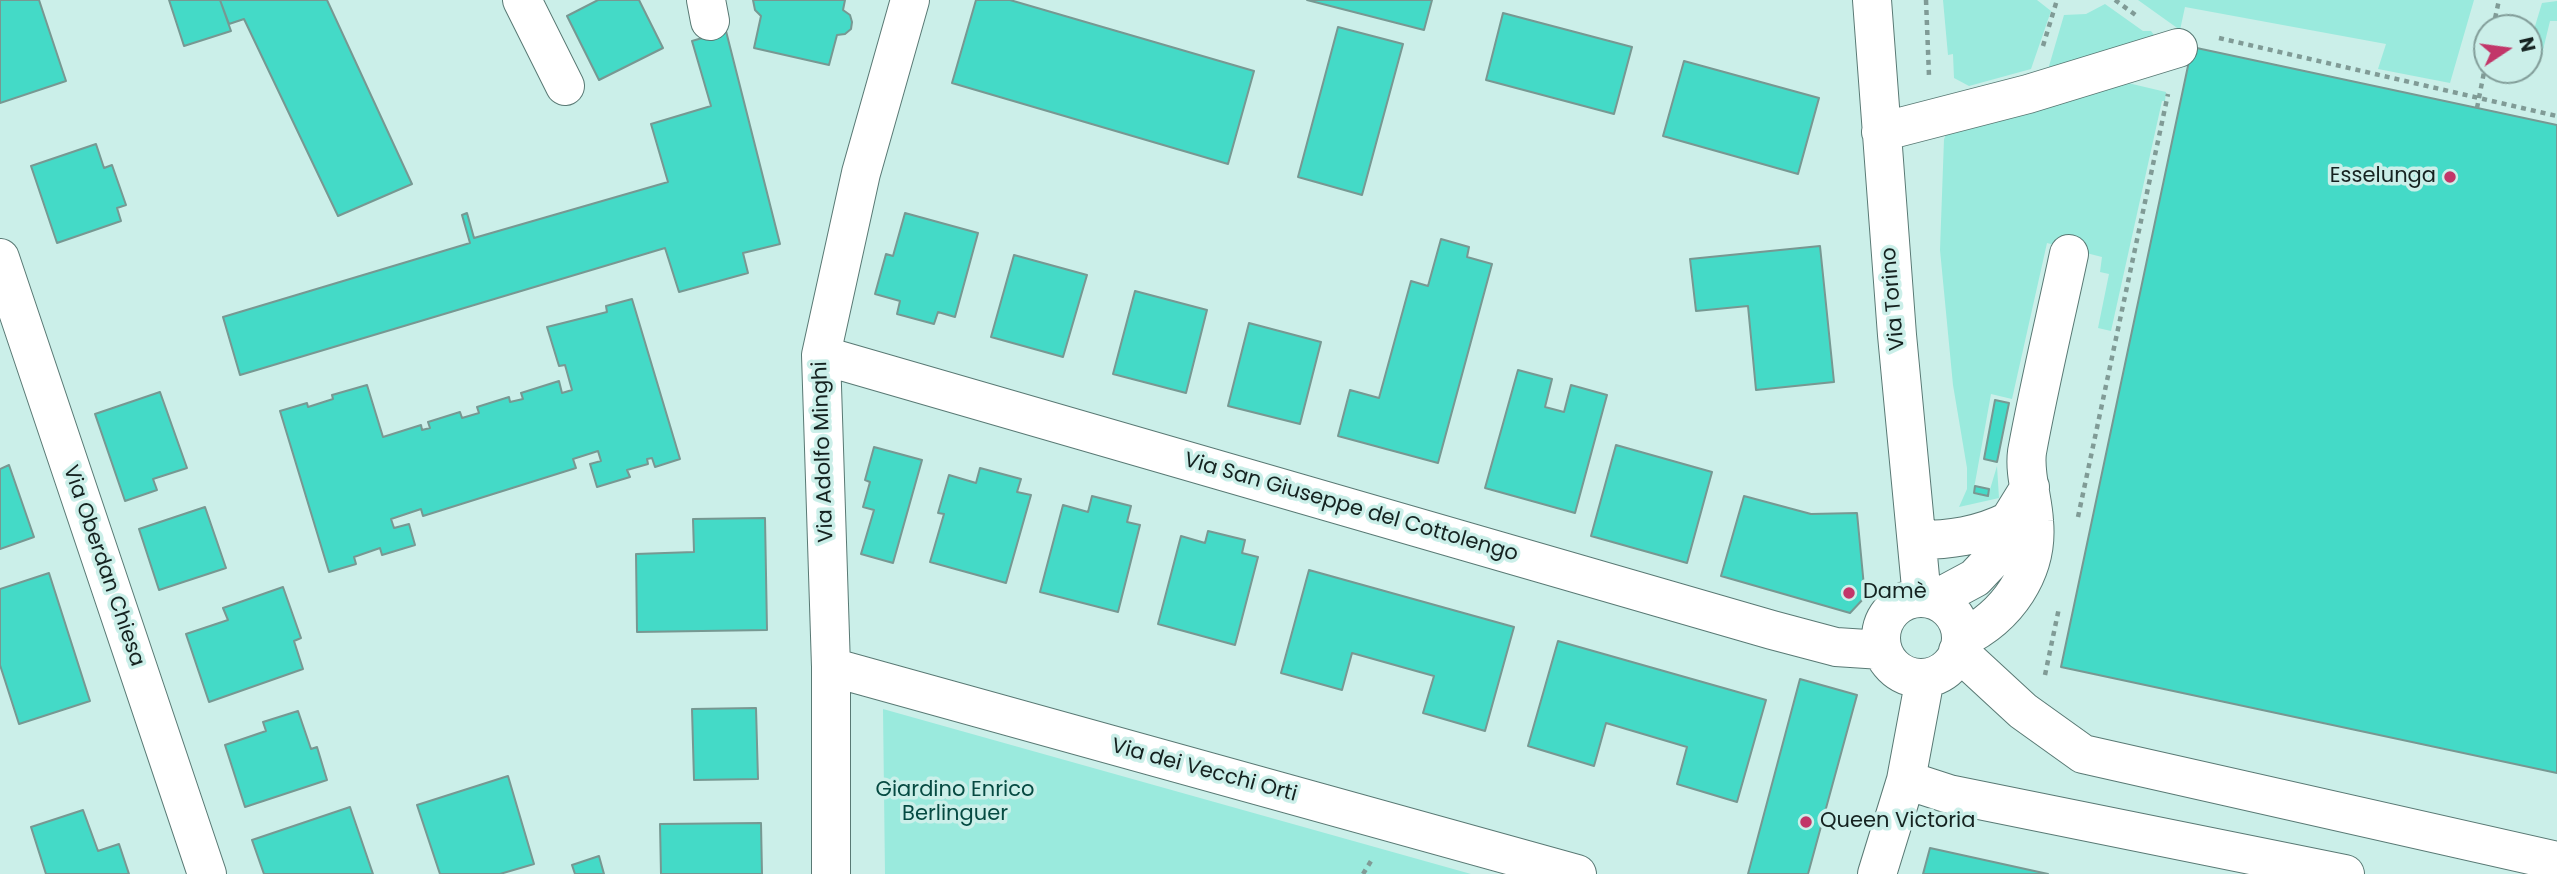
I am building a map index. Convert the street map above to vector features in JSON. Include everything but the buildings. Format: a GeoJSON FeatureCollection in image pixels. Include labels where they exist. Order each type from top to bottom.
{"type":"FeatureCollection","features":[{"type":"Feature","properties":{"kind":"street"},"geometry":{"type":"LineString","coordinates":[[522,0],[565,86]]}},
{"type":"Feature","properties":{"kind":"street","name":"Via Adolfo Minghi"},"geometry":{"type":"LineString","coordinates":[[831,874],[831,667],[821,355],[861,173],[911,0]]}},
{"type":"Feature","properties":{"kind":"street","name":"Via Torino"},"geometry":{"type":"LineString","coordinates":[[1872,0],[1909,473],[1928,599]]}},
{"type":"Feature","properties":{"kind":"street"},"geometry":{"type":"LineString","coordinates":[[1881,132],[2028,94],[2178,48]]}},
{"type":"Feature","properties":{"kind":"street"},"geometry":{"type":"LineString","coordinates":[[2030,487],[2009,521],[2003,540],[1991,561],[1975,578],[1928,599],[1909,600],[1898,605],[1889,614],[1880,638],[1882,650],[1899,672],[1911,677],[1925,678],[1945,670],[1960,645],[1994,618],[2024,579],[2035,547],[2030,487],[2026,456],[2069,254]]}},
{"type":"Feature","properties":{"kind":"street","name":"Via Oberdan Chiesa"},"geometry":{"type":"LineString","coordinates":[[0,258],[207,874]]}},
{"type":"Feature","properties":{"kind":"street","name":"Via San Giuseppe del Cottolengo"},"geometry":{"type":"LineString","coordinates":[[821,355],[1772,631],[1836,648],[1882,650]]}},
{"type":"Feature","properties":{"kind":"street"},"geometry":{"type":"LineString","coordinates":[[1917,540],[1947,540],[1986,532],[2009,521]]}},
{"type":"Feature","properties":{"kind":"street"},"geometry":{"type":"LineString","coordinates":[[1928,599],[1954,615],[1960,645],[2023,711],[2083,754],[2557,861]]}},
{"type":"Feature","properties":{"kind":"street","name":"Via dei Vecchi Orti"},"geometry":{"type":"LineString","coordinates":[[831,667],[1577,874]]}},
{"type":"Feature","properties":{"kind":"street"},"geometry":{"type":"LineString","coordinates":[[1877,874],[1906,780],[1925,678]]}},
{"type":"Feature","properties":{"kind":"street"},"geometry":{"type":"LineString","coordinates":[[1906,780],[1949,794],[2345,874]]}},
{"type":"Feature","properties":{"kind":"path"},"geometry":{"type":"LineString","coordinates":[[2077,523],[2178,48],[2199,34],[2557,116]]}},
{"type":"Feature","properties":{"kind":"path"},"geometry":{"type":"LineString","coordinates":[[2477,108],[2482,84]]}},
{"type":"Feature","properties":{"kind":"path"},"geometry":{"type":"LineString","coordinates":[[2023,711],[2042,686],[2060,605]]}},
{"type":"Feature","properties":{"kind":"green space"},"geometry":{"type":"Polygon","coordinates":[[[1943,0],[2037,0],[2051,11],[2031,69],[1969,86],[1954,78],[1953,54],[1948,55],[1943,0]]]}},
{"type":"Feature","properties":{"kind":"green space"},"geometry":{"type":"Polygon","coordinates":[[[2138,0],[2474,0],[2450,83],[2378,69],[2386,44],[2185,7],[2180,30],[2138,0]]]}},
{"type":"Feature","properties":{"kind":"green space"},"geometry":{"type":"Polygon","coordinates":[[[2557,1],[2557,21],[2550,21],[2543,50],[2543,14],[2539,14],[2542,3],[2557,1]]]}},
{"type":"Feature","properties":{"kind":"green space"},"geometry":{"type":"Polygon","coordinates":[[[2105,4],[2143,31],[2151,31],[2157,39],[2047,73],[2064,15],[2086,14],[2105,4]]]}},
{"type":"Feature","properties":{"kind":"green space"},"geometry":{"type":"Polygon","coordinates":[[[2111,79],[2166,92],[2111,331],[2098,328],[2109,274],[2100,272],[2102,257],[2047,243],[2012,399],[1991,394],[1973,494],[1988,496],[1997,466],[1999,498],[1959,507],[1967,489],[1967,468],[1953,385],[1940,250],[1944,139],[1950,126],[2111,79]]]}},
{"type":"Feature","properties":{"kind":"green space","name":"Giardino Enrico Berlinguer"},"geometry":{"type":"Polygon","coordinates":[[[883,709],[1471,874],[885,874],[883,709]]]}},
{"type":"Feature","properties":{"kind":"place","name":"Esselunga"},"geometry":{"type":"Point","coordinates":[2450,177]}},
{"type":"Feature","properties":{"kind":"place","name":"Damè"},"geometry":{"type":"Point","coordinates":[1849,593]}},
{"type":"Feature","properties":{"kind":"place","name":"Queen Victoria"},"geometry":{"type":"Point","coordinates":[1806,822]}}]}
